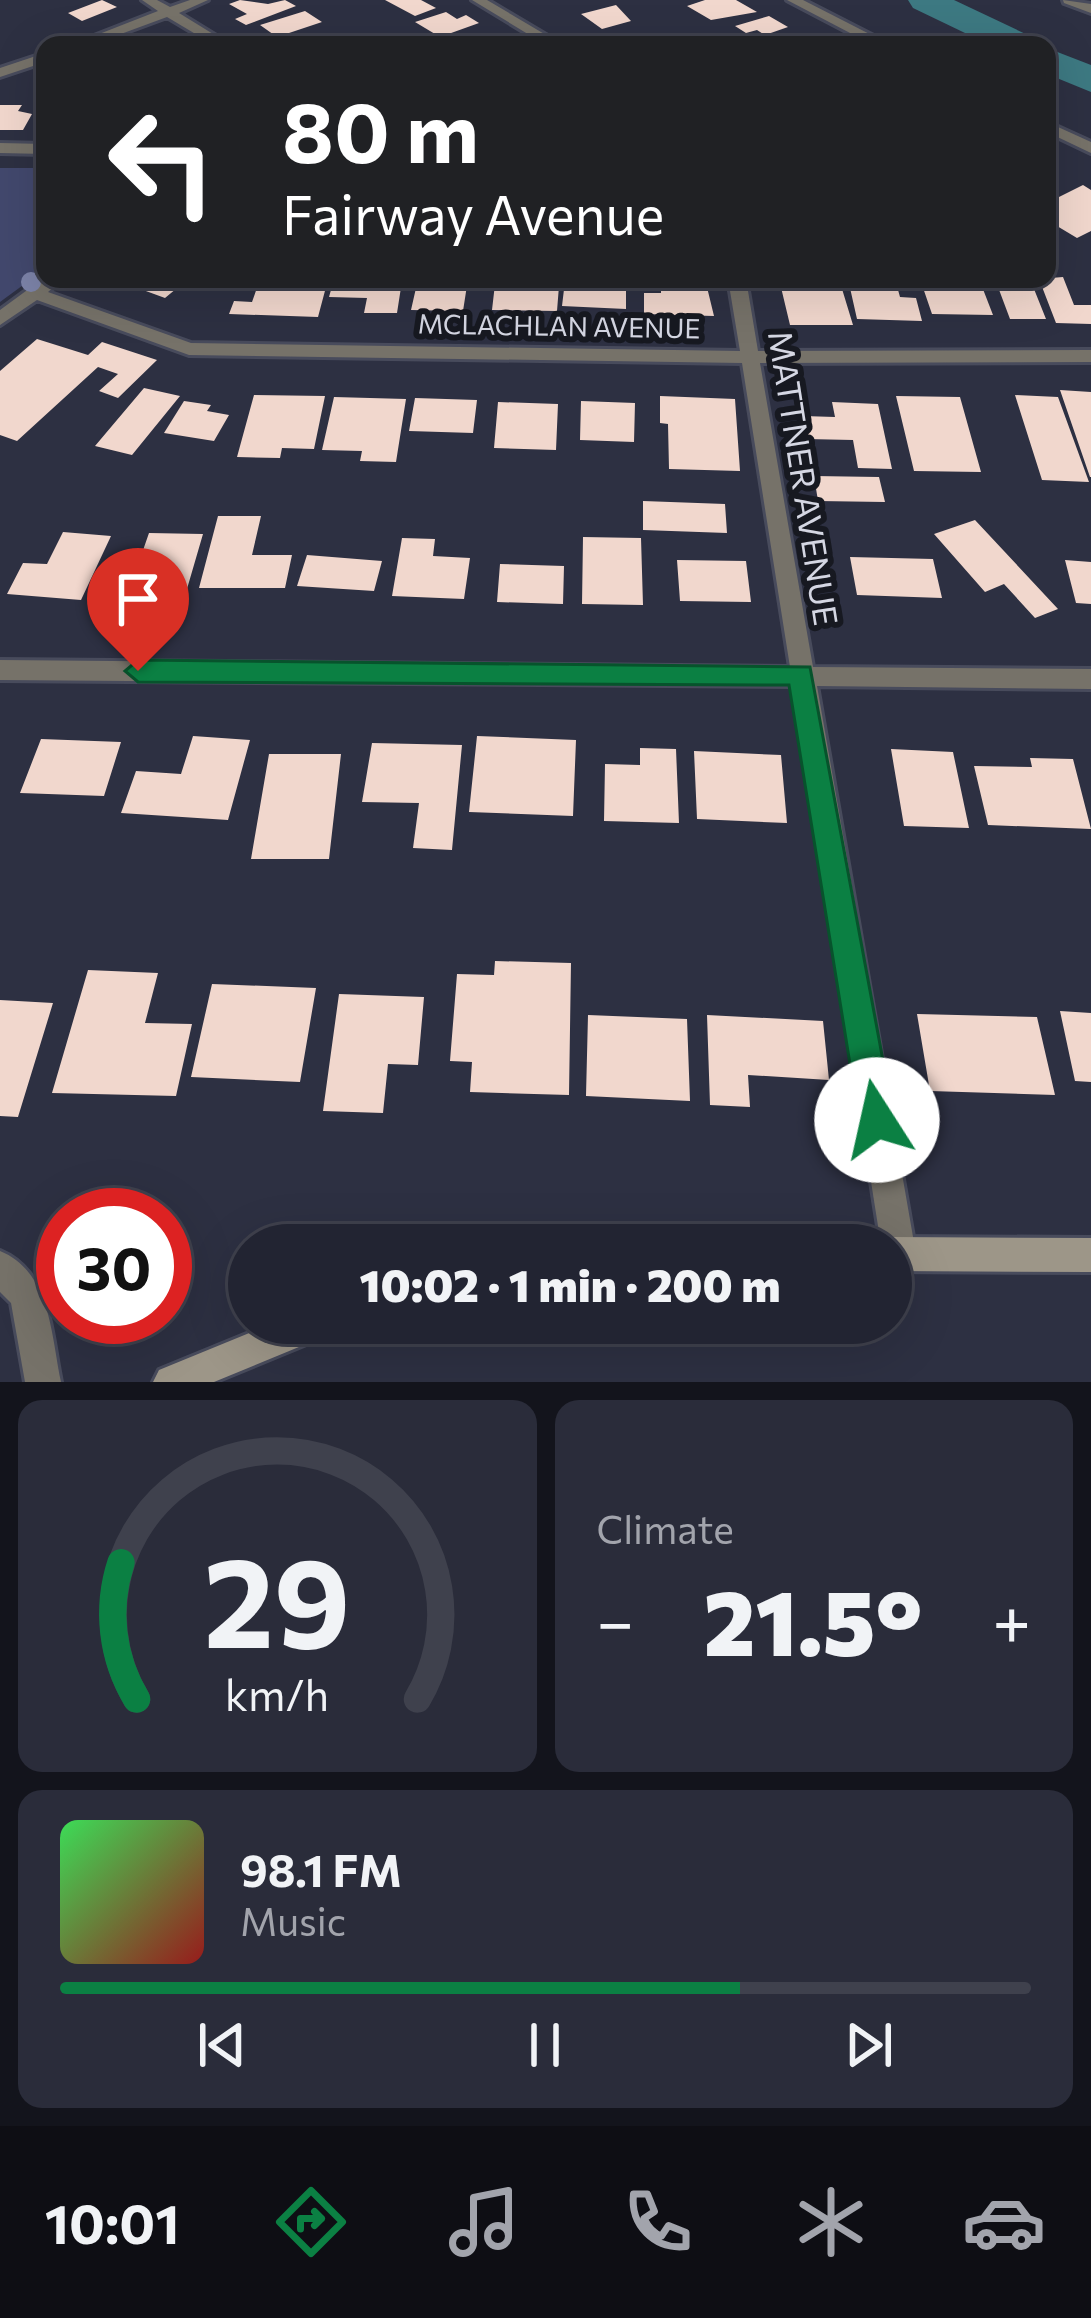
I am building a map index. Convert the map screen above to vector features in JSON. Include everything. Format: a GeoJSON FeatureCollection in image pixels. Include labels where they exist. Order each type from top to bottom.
{"type":"FeatureCollection","features":[{"type":"Feature","properties":{"kind":"street"},"geometry":{"type":"LineString","coordinates":[[148,0],[210,36]]}},
{"type":"Feature","properties":{"kind":"street"},"geometry":{"type":"LineString","coordinates":[[103,36],[202,0]]}},
{"type":"Feature","properties":{"kind":"street"},"geometry":{"type":"LineString","coordinates":[[478,0],[540,36]]}},
{"type":"Feature","properties":{"kind":"street"},"geometry":{"type":"LineString","coordinates":[[793,0],[866,36]]}},
{"type":"Feature","properties":{"kind":"street"},"geometry":{"type":"LineString","coordinates":[[1069,0],[1091,9]]}},
{"type":"Feature","properties":{"kind":"street"},"geometry":{"type":"LineString","coordinates":[[0,73],[36,60]]}},
{"type":"Feature","properties":{"kind":"street"},"geometry":{"type":"LineString","coordinates":[[1056,130],[1084,144]]}},
{"type":"Feature","properties":{"kind":"street"},"geometry":{"type":"LineString","coordinates":[[0,148],[36,149]]}},
{"type":"Feature","properties":{"kind":"street"},"geometry":{"type":"LineString","coordinates":[[0,319],[41,288]]}},
{"type":"Feature","properties":{"kind":"street","name":"MATTNER AVENUE"},"geometry":{"type":"LineString","coordinates":[[739,288],[890,1224]]}},
{"type":"Feature","properties":{"kind":"street","name":"MCLACHLAN AVENUE"},"geometry":{"type":"LineString","coordinates":[[35,292],[189,349],[751,357],[1091,356]]}},
{"type":"Feature","properties":{"kind":"street"},"geometry":{"type":"LineString","coordinates":[[0,670],[1091,679]]}},
{"type":"Feature","properties":{"kind":"street"},"geometry":{"type":"LineString","coordinates":[[912,1255],[1091,1256]]}},
{"type":"Feature","properties":{"kind":"street"},"geometry":{"type":"LineString","coordinates":[[0,1268],[26,1295],[43,1382]]}},
{"type":"Feature","properties":{"kind":"street"},"geometry":{"type":"LineString","coordinates":[[171,1382],[264,1344]]}},
{"type":"Feature","properties":{"kind":"shaded area"},"geometry":{"type":"Polygon","coordinates":[[[0,168],[36,168],[36,276],[0,302],[0,168]]]}},
{"type":"Feature","properties":{"kind":"building"},"geometry":{"type":"Polygon","coordinates":[[[102,0],[117,7],[82,21],[68,13],[102,0]]]}},
{"type":"Feature","properties":{"kind":"building"},"geometry":{"type":"Polygon","coordinates":[[[240,0],[268,4],[285,0],[296,6],[246,25],[235,19],[247,14],[229,4],[240,0]]]}},
{"type":"Feature","properties":{"kind":"building"},"geometry":{"type":"Polygon","coordinates":[[[385,0],[421,0],[436,8],[415,16],[385,0]]]}},
{"type":"Feature","properties":{"kind":"building"},"geometry":{"type":"Polygon","coordinates":[[[705,0],[736,0],[757,12],[711,20],[687,6],[705,0]]]}},
{"type":"Feature","properties":{"kind":"building"},"geometry":{"type":"Polygon","coordinates":[[[616,5],[631,21],[602,29],[581,14],[616,5]]]}},
{"type":"Feature","properties":{"kind":"building"},"geometry":{"type":"Polygon","coordinates":[[[305,11],[322,22],[280,36],[260,25],[305,11]]]}},
{"type":"Feature","properties":{"kind":"building"},"geometry":{"type":"Polygon","coordinates":[[[446,12],[479,23],[438,36],[415,22],[446,12]]]}},
{"type":"Feature","properties":{"kind":"building"},"geometry":{"type":"Polygon","coordinates":[[[769,16],[788,27],[765,35],[735,26],[769,16]]]}},
{"type":"Feature","properties":{"kind":"building"},"geometry":{"type":"Polygon","coordinates":[[[0,105],[22,105],[18,111],[32,114],[23,130],[0,130],[0,105]]]}},
{"type":"Feature","properties":{"kind":"building"},"geometry":{"type":"Polygon","coordinates":[[[1083,185],[1091,190],[1091,231],[1077,238],[1056,225],[1056,198],[1083,185]]]}},
{"type":"Feature","properties":{"kind":"building"},"geometry":{"type":"Polygon","coordinates":[[[1063,277],[1074,305],[1091,305],[1091,324],[1056,323],[1042,288],[1056,288],[1056,278],[1063,277]]]}},
{"type":"Feature","properties":{"kind":"building"},"geometry":{"type":"Polygon","coordinates":[[[138,288],[177,288],[165,298],[138,288]]]}},
{"type":"Feature","properties":{"kind":"building"},"geometry":{"type":"Polygon","coordinates":[[[257,288],[326,288],[318,317],[229,314],[234,301],[252,302],[257,288]]]}},
{"type":"Feature","properties":{"kind":"building"},"geometry":{"type":"Polygon","coordinates":[[[332,288],[401,288],[397,313],[364,313],[367,298],[329,297],[332,288]]]}},
{"type":"Feature","properties":{"kind":"building"},"geometry":{"type":"Polygon","coordinates":[[[416,288],[467,288],[463,311],[411,310],[416,288]]]}},
{"type":"Feature","properties":{"kind":"building"},"geometry":{"type":"Polygon","coordinates":[[[495,288],[559,288],[557,311],[492,310],[495,288]]]}},
{"type":"Feature","properties":{"kind":"building"},"geometry":{"type":"Polygon","coordinates":[[[564,288],[626,288],[626,309],[562,306],[564,288]]]}},
{"type":"Feature","properties":{"kind":"building"},"geometry":{"type":"Polygon","coordinates":[[[661,288],[707,288],[714,316],[644,314],[644,293],[661,293],[661,288]]]}},
{"type":"Feature","properties":{"kind":"building"},"geometry":{"type":"Polygon","coordinates":[[[781,288],[842,288],[853,325],[790,325],[781,288]]]}},
{"type":"Feature","properties":{"kind":"building"},"geometry":{"type":"Polygon","coordinates":[[[850,288],[898,288],[900,297],[916,298],[922,321],[857,319],[850,288]]]}},
{"type":"Feature","properties":{"kind":"building"},"geometry":{"type":"Polygon","coordinates":[[[923,288],[983,288],[993,315],[932,314],[923,288]]]}},
{"type":"Feature","properties":{"kind":"building"},"geometry":{"type":"Polygon","coordinates":[[[998,288],[1034,288],[1046,319],[1010,319],[998,288]]]}},
{"type":"Feature","properties":{"kind":"building"},"geometry":{"type":"Polygon","coordinates":[[[37,339],[88,355],[102,342],[157,360],[118,398],[99,391],[118,374],[98,367],[17,441],[0,435],[0,371],[37,339]]]}},
{"type":"Feature","properties":{"kind":"building"},"geometry":{"type":"Polygon","coordinates":[[[144,388],[180,396],[132,455],[95,446],[144,388]]]}},
{"type":"Feature","properties":{"kind":"building"},"geometry":{"type":"Polygon","coordinates":[[[1060,390],[1091,392],[1091,477],[1090,477],[1060,390]]]}},
{"type":"Feature","properties":{"kind":"building"},"geometry":{"type":"Polygon","coordinates":[[[254,395],[325,396],[314,449],[282,448],[280,458],[237,457],[254,395]]]}},
{"type":"Feature","properties":{"kind":"building"},"geometry":{"type":"Polygon","coordinates":[[[1015,395],[1058,397],[1089,482],[1042,480],[1015,395]]]}},
{"type":"Feature","properties":{"kind":"building"},"geometry":{"type":"Polygon","coordinates":[[[660,396],[735,399],[740,471],[669,469],[668,424],[660,423],[660,396]]]}},
{"type":"Feature","properties":{"kind":"building"},"geometry":{"type":"Polygon","coordinates":[[[896,396],[960,397],[981,472],[914,471],[896,396]]]}},
{"type":"Feature","properties":{"kind":"building"},"geometry":{"type":"Polygon","coordinates":[[[334,397],[406,399],[396,462],[360,461],[362,451],[322,450],[334,397]]]}},
{"type":"Feature","properties":{"kind":"building"},"geometry":{"type":"Polygon","coordinates":[[[415,398],[477,400],[473,433],[409,431],[415,398]]]}},
{"type":"Feature","properties":{"kind":"building"},"geometry":{"type":"Polygon","coordinates":[[[184,401],[211,405],[207,411],[229,415],[214,441],[164,433],[184,401]]]}},
{"type":"Feature","properties":{"kind":"building"},"geometry":{"type":"Polygon","coordinates":[[[581,401],[635,403],[634,442],[580,440],[581,401]]]}},
{"type":"Feature","properties":{"kind":"building"},"geometry":{"type":"Polygon","coordinates":[[[498,402],[558,404],[556,450],[494,448],[498,402]]]}},
{"type":"Feature","properties":{"kind":"building"},"geometry":{"type":"Polygon","coordinates":[[[832,402],[878,404],[892,469],[858,468],[853,440],[806,439],[803,416],[835,417],[832,402]]]}},
{"type":"Feature","properties":{"kind":"building"},"geometry":{"type":"Polygon","coordinates":[[[814,476],[879,477],[885,502],[818,501],[814,476]]]}},
{"type":"Feature","properties":{"kind":"building"},"geometry":{"type":"Polygon","coordinates":[[[643,501],[725,504],[727,533],[643,530],[643,501]]]}},
{"type":"Feature","properties":{"kind":"building"},"geometry":{"type":"Polygon","coordinates":[[[218,516],[261,516],[252,555],[292,555],[285,588],[199,588],[218,516]]]}},
{"type":"Feature","properties":{"kind":"building"},"geometry":{"type":"Polygon","coordinates":[[[975,520],[1058,609],[1035,618],[1004,584],[985,592],[934,534],[975,520]]]}},
{"type":"Feature","properties":{"kind":"building"},"geometry":{"type":"Polygon","coordinates":[[[63,532],[111,536],[81,600],[7,594],[23,563],[47,564],[63,532]]]}},
{"type":"Feature","properties":{"kind":"building"},"geometry":{"type":"Polygon","coordinates":[[[149,533],[203,534],[182,606],[95,603],[103,578],[133,579],[149,533]]]}},
{"type":"Feature","properties":{"kind":"building"},"geometry":{"type":"Polygon","coordinates":[[[583,537],[641,538],[643,605],[582,604],[583,537]]]}},
{"type":"Feature","properties":{"kind":"building"},"geometry":{"type":"Polygon","coordinates":[[[402,538],[435,539],[433,556],[470,558],[464,599],[392,596],[402,538]]]}},
{"type":"Feature","properties":{"kind":"building"},"geometry":{"type":"Polygon","coordinates":[[[307,555],[382,561],[374,591],[297,586],[307,555]]]}},
{"type":"Feature","properties":{"kind":"building"},"geometry":{"type":"Polygon","coordinates":[[[850,557],[933,559],[942,598],[857,595],[850,557]]]}},
{"type":"Feature","properties":{"kind":"building"},"geometry":{"type":"Polygon","coordinates":[[[677,560],[746,561],[751,602],[680,601],[677,560]]]}},
{"type":"Feature","properties":{"kind":"building"},"geometry":{"type":"Polygon","coordinates":[[[1065,560],[1091,562],[1091,604],[1076,603],[1065,560]]]}},
{"type":"Feature","properties":{"kind":"building"},"geometry":{"type":"Polygon","coordinates":[[[500,564],[564,566],[563,604],[497,602],[500,564]]]}},
{"type":"Feature","properties":{"kind":"building"},"geometry":{"type":"Polygon","coordinates":[[[193,736],[250,740],[228,820],[121,813],[136,771],[181,774],[193,736]]]}},
{"type":"Feature","properties":{"kind":"building"},"geometry":{"type":"Polygon","coordinates":[[[477,736],[576,740],[573,816],[469,812],[477,736]]]}},
{"type":"Feature","properties":{"kind":"building"},"geometry":{"type":"Polygon","coordinates":[[[41,739],[121,742],[104,796],[20,793],[41,739]]]}},
{"type":"Feature","properties":{"kind":"building"},"geometry":{"type":"Polygon","coordinates":[[[372,743],[462,745],[452,850],[413,848],[419,803],[362,802],[372,743]]]}},
{"type":"Feature","properties":{"kind":"building"},"geometry":{"type":"Polygon","coordinates":[[[640,748],[676,749],[679,823],[604,821],[605,764],[640,765],[640,748]]]}},
{"type":"Feature","properties":{"kind":"building"},"geometry":{"type":"Polygon","coordinates":[[[891,749],[953,752],[969,828],[904,826],[891,749]]]}},
{"type":"Feature","properties":{"kind":"building"},"geometry":{"type":"Polygon","coordinates":[[[694,751],[781,755],[787,823],[697,819],[694,751]]]}},
{"type":"Feature","properties":{"kind":"building"},"geometry":{"type":"Polygon","coordinates":[[[269,754],[341,754],[329,859],[251,859],[269,754]]]}},
{"type":"Feature","properties":{"kind":"building"},"geometry":{"type":"Polygon","coordinates":[[[1030,758],[1073,759],[1091,829],[988,825],[974,766],[1032,767],[1030,758]]]}},
{"type":"Feature","properties":{"kind":"building"},"geometry":{"type":"Polygon","coordinates":[[[495,961],[571,963],[569,1095],[470,1092],[472,1062],[450,1061],[457,974],[494,975],[495,961]]]}},
{"type":"Feature","properties":{"kind":"building"},"geometry":{"type":"Polygon","coordinates":[[[88,970],[158,973],[145,1023],[192,1024],[176,1096],[52,1093],[88,970]]]}},
{"type":"Feature","properties":{"kind":"building"},"geometry":{"type":"Polygon","coordinates":[[[212,984],[316,988],[300,1082],[191,1077],[212,984]]]}},
{"type":"Feature","properties":{"kind":"building"},"geometry":{"type":"Polygon","coordinates":[[[339,994],[424,997],[418,1065],[388,1064],[383,1113],[323,1111],[339,994]]]}},
{"type":"Feature","properties":{"kind":"building"},"geometry":{"type":"Polygon","coordinates":[[[0,1000],[53,1003],[18,1117],[0,1116],[0,1000]]]}},
{"type":"Feature","properties":{"kind":"building"},"geometry":{"type":"Polygon","coordinates":[[[1060,1011],[1091,1013],[1091,1082],[1075,1081],[1060,1011]]]}},
{"type":"Feature","properties":{"kind":"building"},"geometry":{"type":"Polygon","coordinates":[[[917,1014],[1037,1017],[1055,1095],[930,1091],[917,1014]]]}},
{"type":"Feature","properties":{"kind":"building"},"geometry":{"type":"Polygon","coordinates":[[[588,1015],[687,1019],[690,1101],[586,1096],[588,1015]]]}},
{"type":"Feature","properties":{"kind":"building"},"geometry":{"type":"Polygon","coordinates":[[[707,1015],[823,1021],[829,1080],[748,1075],[750,1107],[710,1105],[707,1015]]]}},
{"type":"Feature","properties":{"kind":"waterway"},"geometry":{"type":"LineString","coordinates":[[926,0],[1000,36]]}},
{"type":"Feature","properties":{"kind":"waterway"},"geometry":{"type":"LineString","coordinates":[[1056,63],[1091,80]]}},
{"type":"Feature","properties":{"kind":"route"},"geometry":{"type":"LineString","coordinates":[[138,671],[801,674],[877,1120]]}}]}
